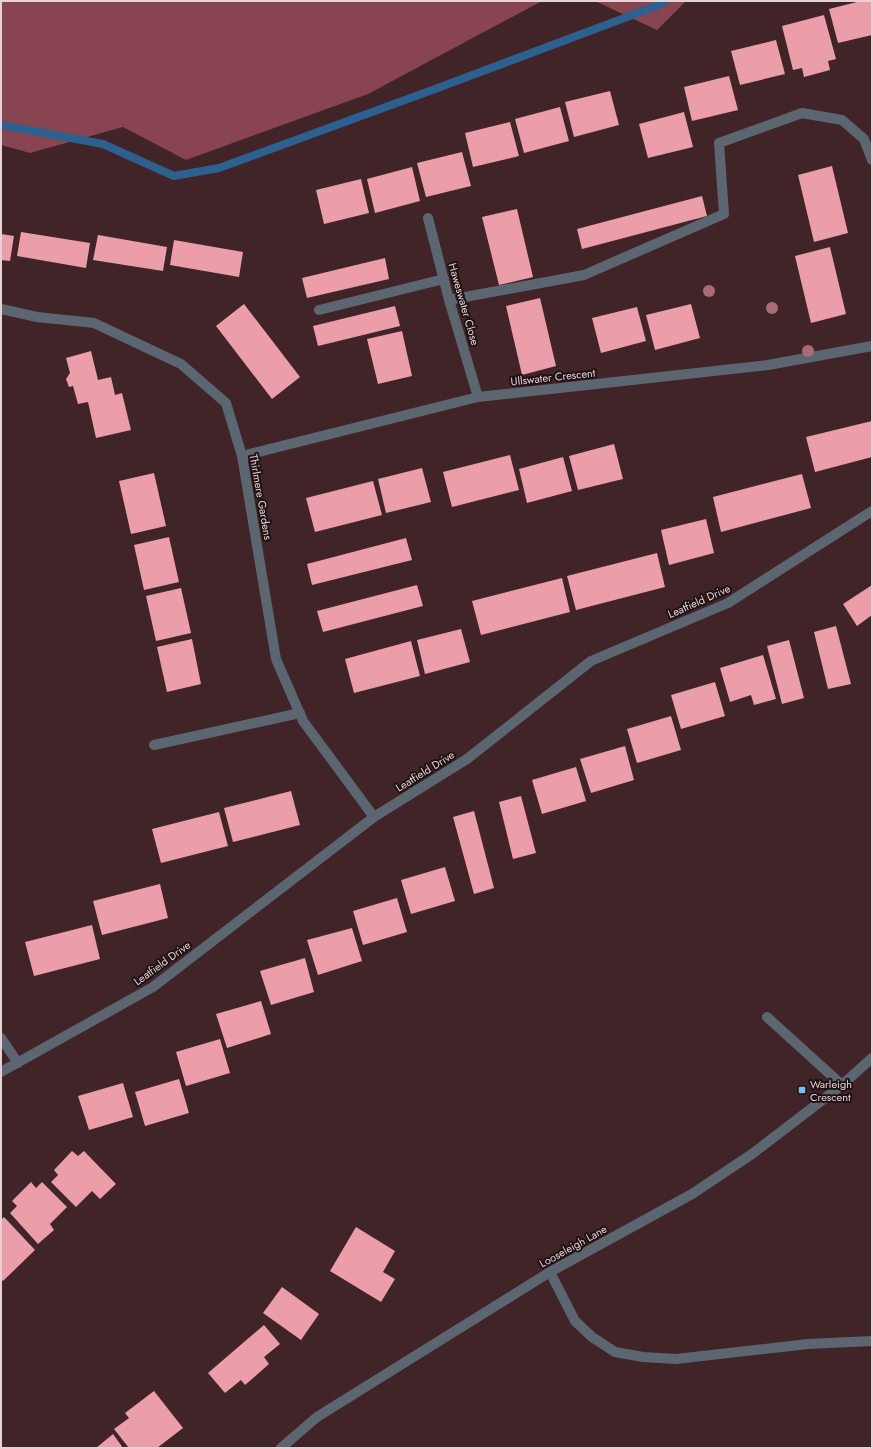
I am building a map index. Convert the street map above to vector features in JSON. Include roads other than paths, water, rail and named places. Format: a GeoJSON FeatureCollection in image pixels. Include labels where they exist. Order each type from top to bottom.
{"type":"FeatureCollection","features":[{"type":"Feature","properties":{"kind":"street"},"geometry":{"type":"LineString","coordinates":[[449,300],[584,275],[724,214],[720,143],[802,113],[842,120],[864,139],[872,160]]}},
{"type":"Feature","properties":{"kind":"street","name":"Haweswater Close"},"geometry":{"type":"LineString","coordinates":[[428,218],[449,300],[478,397]]}},
{"type":"Feature","properties":{"kind":"street"},"geometry":{"type":"LineString","coordinates":[[319,310],[444,279]]}},
{"type":"Feature","properties":{"kind":"street","name":"Thirlmere Gardens"},"geometry":{"type":"LineString","coordinates":[[1,308],[37,317],[94,323],[181,364],[226,404],[242,456],[276,659],[303,721],[374,817]]}},
{"type":"Feature","properties":{"kind":"street","name":"Ullswater Crescent"},"geometry":{"type":"LineString","coordinates":[[242,456],[478,397],[768,366],[872,346]]}},
{"type":"Feature","properties":{"kind":"street","name":"Leatfield Drive"},"geometry":{"type":"LineString","coordinates":[[1,1072],[152,987],[374,817],[467,759],[591,661],[728,603],[872,511]]}},
{"type":"Feature","properties":{"kind":"street"},"geometry":{"type":"LineString","coordinates":[[154,745],[300,714]]}},
{"type":"Feature","properties":{"kind":"street"},"geometry":{"type":"LineString","coordinates":[[767,1017],[842,1085]]}},
{"type":"Feature","properties":{"kind":"street"},"geometry":{"type":"LineString","coordinates":[[1,1038],[18,1063]]}},
{"type":"Feature","properties":{"kind":"street","name":"Looseleigh Lane"},"geometry":{"type":"LineString","coordinates":[[281,1448],[317,1417],[550,1272],[692,1194],[752,1154],[842,1085],[872,1058]]}},
{"type":"Feature","properties":{"kind":"street"},"geometry":{"type":"LineString","coordinates":[[550,1272],[575,1322],[592,1337],[615,1352],[643,1357],[676,1359],[808,1344],[872,1341]]}},
{"type":"Feature","properties":{"kind":"waterway"},"geometry":{"type":"LineString","coordinates":[[1,125],[103,144],[174,176],[219,168],[435,89],[659,5],[665,1]]}},
{"type":"Feature","properties":{"kind":"place","name":"Warleigh Crescent"},"geometry":{"type":"Point","coordinates":[802,1090]}}]}
